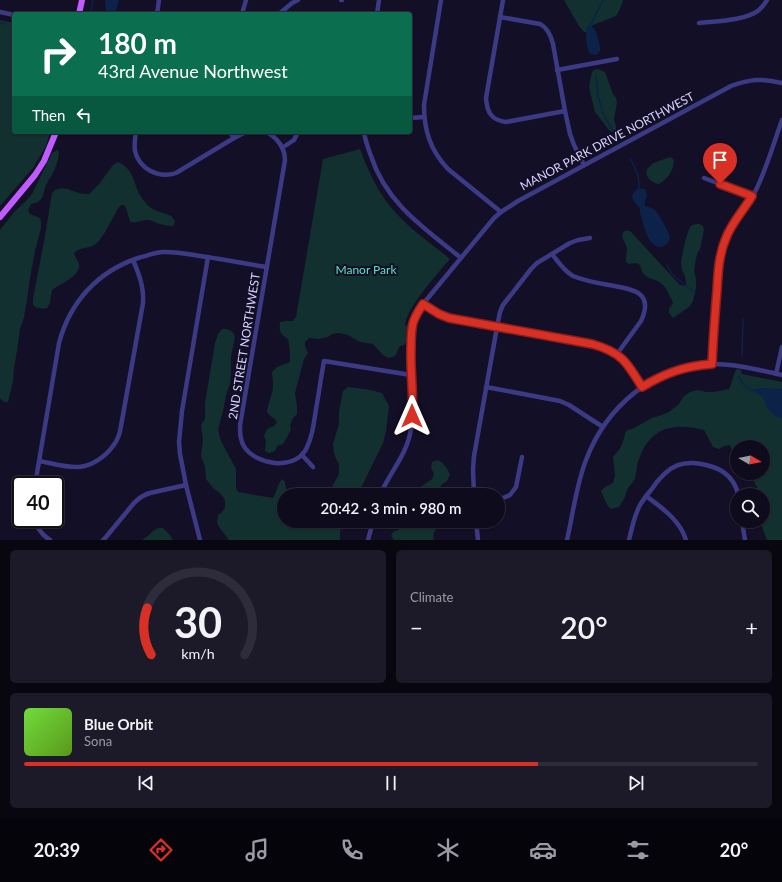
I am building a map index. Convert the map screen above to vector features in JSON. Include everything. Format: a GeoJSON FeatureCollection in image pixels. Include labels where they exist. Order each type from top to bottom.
{"type":"FeatureCollection","features":[{"type":"Feature","properties":{"kind":"main road"},"geometry":{"type":"LineString","coordinates":[[79,12],[82,0]]}},
{"type":"Feature","properties":{"kind":"main road"},"geometry":{"type":"LineString","coordinates":[[0,217],[35,175],[44,161],[55,134]]}},
{"type":"Feature","properties":{"kind":"street"},"geometry":{"type":"LineString","coordinates":[[157,12],[159,0]]}},
{"type":"Feature","properties":{"kind":"street"},"geometry":{"type":"LineString","coordinates":[[243,12],[246,0]]}},
{"type":"Feature","properties":{"kind":"street"},"geometry":{"type":"LineString","coordinates":[[281,12],[291,1],[298,0]]}},
{"type":"Feature","properties":{"kind":"street"},"geometry":{"type":"LineString","coordinates":[[377,12],[379,0]]}},
{"type":"Feature","properties":{"kind":"street"},"geometry":{"type":"LineString","coordinates":[[441,0],[424,105],[427,135],[440,161],[501,212]]}},
{"type":"Feature","properties":{"kind":"street"},"geometry":{"type":"LineString","coordinates":[[503,0],[486,98],[490,114],[497,120],[506,122],[565,111]]}},
{"type":"Feature","properties":{"kind":"street"},"geometry":{"type":"LineString","coordinates":[[699,23],[745,16],[758,11],[767,0]]}},
{"type":"Feature","properties":{"kind":"street"},"geometry":{"type":"LineString","coordinates":[[0,12],[12,15]]}},
{"type":"Feature","properties":{"kind":"street"},"geometry":{"type":"LineString","coordinates":[[500,17],[535,23],[543,26],[551,36],[572,141],[584,165]]}},
{"type":"Feature","properties":{"kind":"street"},"geometry":{"type":"LineString","coordinates":[[557,70],[617,59]]}},
{"type":"Feature","properties":{"kind":"street","name":"MANOR PARK DRIVE NORTHWEST"},"geometry":{"type":"LineString","coordinates":[[384,488],[406,448],[412,428],[412,329],[416,316],[423,304],[487,225],[501,212],[518,201],[731,86],[749,80],[766,80],[782,83]]}},
{"type":"Feature","properties":{"kind":"street"},"geometry":{"type":"LineString","coordinates":[[412,118],[424,117]]}},
{"type":"Feature","properties":{"kind":"street"},"geometry":{"type":"LineString","coordinates":[[712,364],[713,332],[721,251],[733,224],[759,184],[782,120]]}},
{"type":"Feature","properties":{"kind":"street"},"geometry":{"type":"LineString","coordinates":[[136,134],[134,147],[139,160],[150,171],[160,175],[171,175],[176,173],[242,134]]}},
{"type":"Feature","properties":{"kind":"street"},"geometry":{"type":"LineString","coordinates":[[231,134],[234,138]]}},
{"type":"Feature","properties":{"kind":"street"},"geometry":{"type":"LineString","coordinates":[[270,134],[277,140],[282,148],[294,140],[298,134]]}},
{"type":"Feature","properties":{"kind":"street"},"geometry":{"type":"LineString","coordinates":[[365,134],[373,163],[379,177],[395,201],[414,220],[461,258]]}},
{"type":"Feature","properties":{"kind":"street","name":"2ND STREET NORTHWEST"},"geometry":{"type":"LineString","coordinates":[[282,148],[285,160],[240,425],[240,434],[244,447],[260,459],[268,462],[286,463],[302,455]]}},
{"type":"Feature","properties":{"kind":"street"},"geometry":{"type":"LineString","coordinates":[[704,178],[752,196]]}},
{"type":"Feature","properties":{"kind":"street"},"geometry":{"type":"LineString","coordinates":[[474,488],[473,462],[500,312],[512,293],[537,263],[574,242],[590,238]]}},
{"type":"Feature","properties":{"kind":"street"},"geometry":{"type":"LineString","coordinates":[[36,476],[59,343],[66,322],[84,293],[93,284],[110,271],[133,260],[162,252],[208,257],[267,267]]}},
{"type":"Feature","properties":{"kind":"street"},"geometry":{"type":"LineString","coordinates":[[552,254],[562,267],[573,276],[588,281],[629,289],[639,293],[642,297],[646,305],[644,315],[617,354]]}},
{"type":"Feature","properties":{"kind":"street"},"geometry":{"type":"LineString","coordinates":[[200,540],[186,485],[179,448],[180,425],[208,257]]}},
{"type":"Feature","properties":{"kind":"street"},"geometry":{"type":"LineString","coordinates":[[39,461],[73,467],[86,466],[103,456],[113,447],[119,435],[122,426],[143,303],[143,288],[133,260]]}},
{"type":"Feature","properties":{"kind":"street"},"geometry":{"type":"LineString","coordinates":[[423,304],[444,316],[592,344],[606,348],[617,354],[629,365],[642,387]]}},
{"type":"Feature","properties":{"kind":"street"},"geometry":{"type":"LineString","coordinates":[[776,374],[782,347]]}},
{"type":"Feature","properties":{"kind":"street"},"geometry":{"type":"LineString","coordinates":[[313,467],[302,455],[312,434],[324,361],[411,375]]}},
{"type":"Feature","properties":{"kind":"street"},"geometry":{"type":"LineString","coordinates":[[567,540],[578,486],[589,453],[603,427],[618,407],[642,387],[669,373],[693,366],[712,364],[729,364],[782,375]]}},
{"type":"Feature","properties":{"kind":"street"},"geometry":{"type":"LineString","coordinates":[[486,387],[560,401],[570,405],[603,427]]}},
{"type":"Feature","properties":{"kind":"street"},"geometry":{"type":"LineString","coordinates":[[505,497],[510,495],[516,488],[522,457]]}},
{"type":"Feature","properties":{"kind":"street"},"geometry":{"type":"LineString","coordinates":[[629,540],[640,505],[658,480],[674,466],[695,463],[716,468],[727,474],[736,488]]}},
{"type":"Feature","properties":{"kind":"street"},"geometry":{"type":"LineString","coordinates":[[103,540],[139,498],[150,493],[186,485]]}},
{"type":"Feature","properties":{"kind":"street"},"geometry":{"type":"LineString","coordinates":[[646,496],[676,521],[686,540]]}},
{"type":"Feature","properties":{"kind":"street"},"geometry":{"type":"LineString","coordinates":[[38,528],[50,540]]}},
{"type":"Feature","properties":{"kind":"street"},"geometry":{"type":"LineString","coordinates":[[368,540],[371,528]]}},
{"type":"Feature","properties":{"kind":"street"},"geometry":{"type":"LineString","coordinates":[[477,528],[478,540]]}},
{"type":"Feature","properties":{"kind":"street"},"geometry":{"type":"LineString","coordinates":[[743,528],[745,540]]}},
{"type":"Feature","properties":{"kind":"green space"},"geometry":{"type":"Polygon","coordinates":[[[564,0],[623,0],[616,16],[593,25],[588,32],[584,32],[564,0]]]}},
{"type":"Feature","properties":{"kind":"green space"},"geometry":{"type":"Polygon","coordinates":[[[0,20],[12,23],[12,134],[49,134],[46,146],[33,168],[0,206],[0,20]]]}},
{"type":"Feature","properties":{"kind":"green space"},"geometry":{"type":"Polygon","coordinates":[[[598,69],[605,72],[613,94],[616,98],[617,103],[614,119],[616,131],[612,132],[609,130],[595,112],[589,87],[592,72],[598,69]]]}},
{"type":"Feature","properties":{"kind":"green space","name":"Manor Park"},"geometry":{"type":"Polygon","coordinates":[[[360,149],[367,167],[384,199],[408,225],[450,259],[431,281],[411,309],[405,325],[407,326],[406,342],[404,345],[400,346],[395,356],[389,358],[383,355],[373,344],[360,342],[348,335],[339,333],[319,339],[309,338],[305,342],[308,353],[304,359],[295,393],[297,414],[293,418],[290,425],[291,430],[283,444],[277,446],[275,451],[269,453],[265,451],[266,441],[264,436],[267,429],[274,426],[277,422],[267,412],[273,388],[272,372],[277,367],[290,362],[288,339],[283,336],[281,332],[280,322],[293,321],[296,317],[323,159],[360,149]]]}},
{"type":"Feature","properties":{"kind":"green space"},"geometry":{"type":"Polygon","coordinates":[[[57,150],[59,152],[58,160],[46,185],[42,198],[38,202],[31,204],[28,210],[30,214],[40,218],[41,228],[35,251],[24,317],[20,329],[13,381],[8,402],[4,402],[0,398],[0,230],[14,212],[32,194],[52,153],[57,150]]]}},
{"type":"Feature","properties":{"kind":"green space"},"geometry":{"type":"Polygon","coordinates":[[[671,157],[674,160],[668,177],[659,184],[648,178],[646,172],[652,164],[671,157]]]}},
{"type":"Feature","properties":{"kind":"green space"},"geometry":{"type":"Polygon","coordinates":[[[118,162],[124,165],[131,174],[141,197],[147,204],[155,210],[171,216],[175,222],[173,226],[160,224],[150,220],[132,222],[130,221],[124,205],[120,206],[98,242],[95,245],[81,249],[74,253],[79,264],[77,272],[52,290],[50,303],[47,308],[41,309],[36,307],[33,305],[33,299],[52,193],[55,190],[62,188],[89,194],[99,184],[113,165],[118,162]]]}},
{"type":"Feature","properties":{"kind":"green space"},"geometry":{"type":"Polygon","coordinates":[[[696,224],[703,226],[704,230],[695,264],[694,271],[696,288],[693,301],[689,307],[673,318],[669,313],[669,309],[673,303],[669,294],[660,282],[646,276],[640,265],[636,263],[629,264],[626,262],[627,247],[622,235],[625,231],[631,232],[679,284],[684,286],[686,285],[686,282],[681,267],[682,256],[689,230],[691,226],[696,224]]]}},
{"type":"Feature","properties":{"kind":"green space"},"geometry":{"type":"Polygon","coordinates":[[[222,329],[227,329],[233,332],[235,337],[231,357],[230,384],[218,430],[221,441],[236,469],[236,488],[238,492],[273,498],[277,488],[277,528],[342,528],[340,531],[340,540],[229,540],[219,527],[217,522],[218,515],[225,508],[225,500],[206,479],[205,467],[201,456],[203,440],[201,425],[205,419],[205,403],[215,343],[218,334],[222,329]]]}},
{"type":"Feature","properties":{"kind":"green space"},"geometry":{"type":"Polygon","coordinates":[[[737,369],[741,370],[742,374],[782,382],[782,540],[767,540],[762,528],[770,528],[770,488],[757,488],[753,480],[770,480],[770,440],[730,440],[730,445],[719,449],[713,447],[704,430],[673,427],[664,430],[656,434],[644,448],[637,464],[635,478],[627,489],[624,499],[619,507],[611,509],[607,505],[601,491],[613,483],[615,475],[613,457],[623,442],[626,431],[652,418],[669,412],[679,404],[683,397],[690,392],[697,390],[714,392],[729,389],[737,369]]]}},
{"type":"Feature","properties":{"kind":"green space"},"geometry":{"type":"Polygon","coordinates":[[[348,387],[382,393],[389,406],[383,443],[361,488],[331,488],[339,474],[339,464],[334,453],[333,444],[339,424],[339,411],[343,391],[348,387]]]}},
{"type":"Feature","properties":{"kind":"green space"},"geometry":{"type":"Polygon","coordinates":[[[438,460],[445,466],[450,474],[447,481],[441,485],[440,488],[419,488],[432,479],[434,474],[431,468],[432,462],[438,460]]]}},
{"type":"Feature","properties":{"kind":"green space"},"geometry":{"type":"Polygon","coordinates":[[[282,479],[285,482],[286,488],[277,488],[282,479]]]}},
{"type":"Feature","properties":{"kind":"green space"},"geometry":{"type":"Polygon","coordinates":[[[158,528],[163,528],[173,540],[142,540],[154,531],[158,528]]]}},
{"type":"Feature","properties":{"kind":"green space"},"geometry":{"type":"Polygon","coordinates":[[[402,528],[438,528],[433,537],[434,540],[394,540],[391,536],[393,532],[402,528]]]}},
{"type":"Feature","properties":{"kind":"water"},"geometry":{"type":"Polygon","coordinates":[[[105,0],[119,0],[116,12],[106,12],[105,0]]]}},
{"type":"Feature","properties":{"kind":"water"},"geometry":{"type":"Polygon","coordinates":[[[590,26],[594,28],[596,32],[600,46],[600,51],[598,54],[594,55],[590,54],[586,42],[586,29],[590,26]]]}},
{"type":"Feature","properties":{"kind":"water"},"geometry":{"type":"Polygon","coordinates":[[[639,188],[645,189],[647,196],[645,206],[656,211],[670,238],[666,244],[662,246],[656,246],[650,240],[644,226],[640,208],[632,198],[633,193],[639,188]]]}},
{"type":"Feature","properties":{"kind":"water"},"geometry":{"type":"Polygon","coordinates":[[[760,388],[782,389],[782,418],[773,414],[767,407],[763,398],[751,390],[760,388]]]}},
{"type":"Feature","properties":{"kind":"waterway"},"geometry":{"type":"LineString","coordinates":[[91,12],[93,0]]}},
{"type":"Feature","properties":{"kind":"waterway"},"geometry":{"type":"LineString","coordinates":[[590,26],[603,0]]}},
{"type":"Feature","properties":{"kind":"waterway"},"geometry":{"type":"LineString","coordinates":[[0,23],[5,24]]}},
{"type":"Feature","properties":{"kind":"waterway"},"geometry":{"type":"LineString","coordinates":[[596,76],[598,96],[604,116],[615,134]]}},
{"type":"Feature","properties":{"kind":"waterway"},"geometry":{"type":"LineString","coordinates":[[630,158],[638,176],[639,188]]}},
{"type":"Feature","properties":{"kind":"waterway"},"geometry":{"type":"LineString","coordinates":[[667,265],[672,274],[695,293]]}},
{"type":"Feature","properties":{"kind":"waterway"},"geometry":{"type":"LineString","coordinates":[[742,355],[743,319]]}},
{"type":"Feature","properties":{"kind":"waterway"},"geometry":{"type":"LineString","coordinates":[[739,376],[743,384],[751,390]]}},
{"type":"Feature","properties":{"kind":"route"},"geometry":{"type":"LineString","coordinates":[[412,416],[413,404],[410,363],[411,339],[416,316],[423,304],[439,314],[449,318],[592,344],[606,348],[617,354],[629,365],[642,387],[663,375],[679,369],[712,364],[721,251],[733,224],[752,196],[720,184]]}}]}
